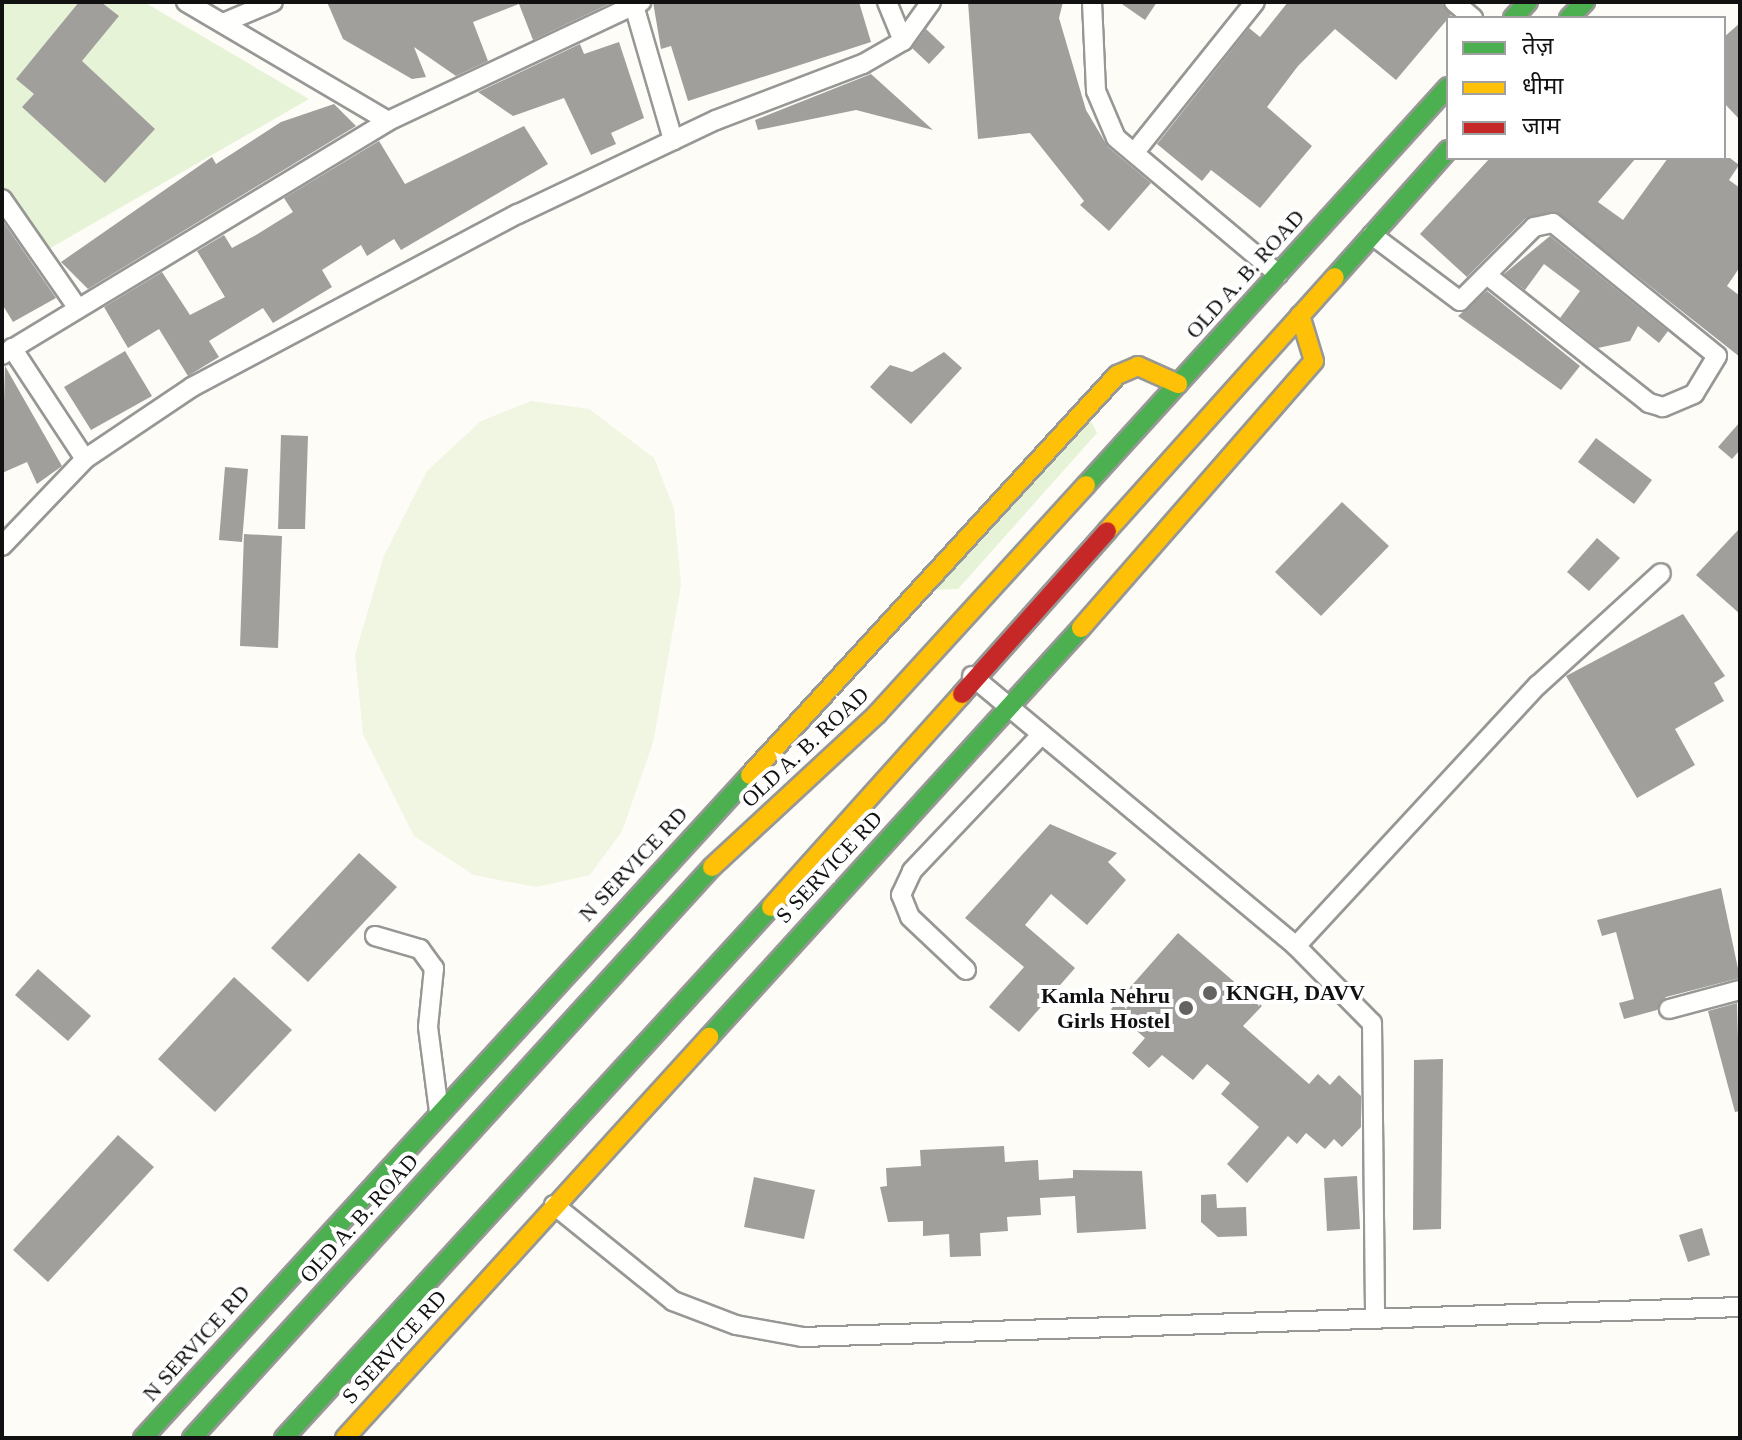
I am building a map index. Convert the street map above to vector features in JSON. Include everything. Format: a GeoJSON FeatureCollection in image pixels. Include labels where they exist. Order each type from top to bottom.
{"type":"FeatureCollection","features":[{"type":"Feature","properties":{"kind":"main road","name":"OLD A. B. ROAD"},"geometry":{"type":"LineString","coordinates":[[196,1432],[719,860],[877,714],[1446,89]]}},
{"type":"Feature","properties":{"kind":"main road"},"geometry":{"type":"LineString","coordinates":[[284,1438],[764,915],[972,676],[1446,152]]}},
{"type":"Feature","properties":{"kind":"main road","name":"S SERVICE RD"},"geometry":{"type":"LineString","coordinates":[[345,1438],[1261,430],[1314,361],[1300,315]]}},
{"type":"Feature","properties":{"kind":"main road","name":"N SERVICE RD"},"geometry":{"type":"LineString","coordinates":[[143,1438],[1117,375],[1138,366],[1178,384]]}},
{"type":"Feature","properties":{"kind":"street"},"geometry":{"type":"LineString","coordinates":[[186,2],[388,121]]}},
{"type":"Feature","properties":{"kind":"street"},"geometry":{"type":"LineString","coordinates":[[223,23],[273,2]]}},
{"type":"Feature","properties":{"kind":"street"},"geometry":{"type":"LineString","coordinates":[[887,2],[903,41]]}},
{"type":"Feature","properties":{"kind":"street"},"geometry":{"type":"LineString","coordinates":[[2,546],[85,459],[192,387],[673,140],[903,41],[931,2]]}},
{"type":"Feature","properties":{"kind":"street"},"geometry":{"type":"LineString","coordinates":[[1092,2],[1096,91],[1116,138],[1278,274]]}},
{"type":"Feature","properties":{"kind":"street"},"geometry":{"type":"LineString","coordinates":[[1134,153],[1255,2]]}},
{"type":"Feature","properties":{"kind":"street"},"geometry":{"type":"LineString","coordinates":[[1454,2],[1471,16]]}},
{"type":"Feature","properties":{"kind":"street"},"geometry":{"type":"LineString","coordinates":[[85,459],[7,351],[388,121],[635,3],[673,140]]}},
{"type":"Feature","properties":{"kind":"street"},"geometry":{"type":"LineString","coordinates":[[2,199],[77,307]]}},
{"type":"Feature","properties":{"kind":"street"},"geometry":{"type":"LineString","coordinates":[[1372,235],[1460,301],[1534,227],[1553,223],[1717,356],[1694,394],[1663,407],[1649,403],[1488,276]]}},
{"type":"Feature","properties":{"kind":"street"},"geometry":{"type":"LineString","coordinates":[[1296,946],[1538,685],[1661,573]]}},
{"type":"Feature","properties":{"kind":"street"},"geometry":{"type":"LineString","coordinates":[[972,676],[1296,946],[1372,1023],[1375,1315]]}},
{"type":"Feature","properties":{"kind":"street"},"geometry":{"type":"LineString","coordinates":[[966,970],[910,917],[901,895],[912,871],[1041,735]]}},
{"type":"Feature","properties":{"kind":"street"},"geometry":{"type":"LineString","coordinates":[[375,936],[420,949],[434,968],[428,1027],[439,1112]]}},
{"type":"Feature","properties":{"kind":"street"},"geometry":{"type":"LineString","coordinates":[[1669,1009],[1740,990]]}},
{"type":"Feature","properties":{"kind":"street"},"geometry":{"type":"LineString","coordinates":[[554,1205],[673,1301],[736,1325],[802,1337],[1375,1315],[1740,1307]]}},
{"type":"Feature","properties":{"kind":"green space"},"geometry":{"type":"Polygon","coordinates":[[[2,2],[144,2],[309,99],[47,250],[2,191],[2,2]]]}},
{"type":"Feature","properties":{"kind":"green space"},"geometry":{"type":"Polygon","coordinates":[[[531,401],[589,409],[654,458],[674,509],[681,585],[653,743],[622,831],[590,875],[536,887],[474,875],[414,836],[363,734],[355,655],[384,556],[427,471],[481,421],[531,401]]]}},
{"type":"Feature","properties":{"kind":"green space"},"geometry":{"type":"Polygon","coordinates":[[[1085,409],[1097,433],[958,589],[917,590],[1085,409]]]}},
{"type":"Feature","properties":{"kind":"building"},"geometry":{"type":"Polygon","coordinates":[[[79,2],[101,2],[119,16],[82,61],[155,129],[105,183],[22,107],[34,94],[16,79],[79,2]]]}},
{"type":"Feature","properties":{"kind":"building"},"geometry":{"type":"Polygon","coordinates":[[[327,2],[613,2],[533,40],[519,4],[473,22],[488,61],[456,76],[414,47],[426,77],[412,79],[343,39],[327,2]]]}},
{"type":"Feature","properties":{"kind":"building"},"geometry":{"type":"Polygon","coordinates":[[[653,2],[859,2],[871,42],[688,101],[671,46],[661,49],[653,2]]]}},
{"type":"Feature","properties":{"kind":"building"},"geometry":{"type":"Polygon","coordinates":[[[968,2],[1063,2],[1059,18],[1086,110],[1108,147],[1151,183],[1109,231],[1080,205],[1084,201],[1030,133],[978,139],[968,2]]]}},
{"type":"Feature","properties":{"kind":"building"},"geometry":{"type":"Polygon","coordinates":[[[1119,2],[1157,2],[1145,20],[1119,2]]]}},
{"type":"Feature","properties":{"kind":"building"},"geometry":{"type":"Polygon","coordinates":[[[1288,2],[1441,2],[1451,15],[1446,16],[1446,21],[1396,80],[1335,29],[1298,66],[1267,107],[1312,146],[1260,208],[1211,170],[1202,181],[1157,144],[1249,28],[1260,37],[1288,2]]]}},
{"type":"Feature","properties":{"kind":"building"},"geometry":{"type":"Polygon","coordinates":[[[1740,23],[1740,120],[1726,105],[1726,35],[1740,23]]]}},
{"type":"Feature","properties":{"kind":"building"},"geometry":{"type":"Polygon","coordinates":[[[926,29],[945,47],[929,64],[912,48],[926,29]]]}},
{"type":"Feature","properties":{"kind":"building"},"geometry":{"type":"Polygon","coordinates":[[[619,42],[644,118],[611,133],[616,144],[591,155],[564,98],[513,116],[478,92],[580,44],[584,54],[619,42]]]}},
{"type":"Feature","properties":{"kind":"building"},"geometry":{"type":"Polygon","coordinates":[[[871,74],[933,130],[856,110],[758,130],[755,120],[871,74]]]}},
{"type":"Feature","properties":{"kind":"building"},"geometry":{"type":"Polygon","coordinates":[[[334,104],[356,126],[88,289],[61,262],[212,157],[216,164],[281,122],[334,104]]]}},
{"type":"Feature","properties":{"kind":"building"},"geometry":{"type":"Polygon","coordinates":[[[524,126],[548,164],[401,250],[394,239],[367,256],[361,245],[322,270],[332,287],[273,323],[263,308],[209,341],[219,357],[188,376],[159,329],[128,348],[104,307],[162,272],[190,315],[225,297],[197,251],[224,235],[232,248],[256,235],[293,212],[284,198],[379,141],[405,184],[524,126]]]}},
{"type":"Feature","properties":{"kind":"building"},"geometry":{"type":"Polygon","coordinates":[[[1730,158],[1739,165],[1729,180],[1740,188],[1740,267],[1727,286],[1740,296],[1740,357],[1556,212],[1526,218],[1467,277],[1420,234],[1488,160],[1634,160],[1598,202],[1623,220],[1667,160],[1730,158]]]}},
{"type":"Feature","properties":{"kind":"building"},"geometry":{"type":"Polygon","coordinates":[[[2,220],[56,298],[13,322],[2,304],[2,220]]]}},
{"type":"Feature","properties":{"kind":"building"},"geometry":{"type":"Polygon","coordinates":[[[1550,236],[1668,331],[1659,343],[1638,326],[1630,341],[1598,348],[1560,318],[1580,291],[1544,264],[1525,290],[1504,274],[1550,236]]]}},
{"type":"Feature","properties":{"kind":"building"},"geometry":{"type":"Polygon","coordinates":[[[1487,291],[1580,366],[1561,390],[1458,316],[1487,291]]]}},
{"type":"Feature","properties":{"kind":"building"},"geometry":{"type":"Polygon","coordinates":[[[125,351],[152,396],[91,430],[64,387],[125,351]]]}},
{"type":"Feature","properties":{"kind":"building"},"geometry":{"type":"Polygon","coordinates":[[[944,352],[962,368],[911,424],[870,387],[890,365],[912,372],[944,352]]]}},
{"type":"Feature","properties":{"kind":"building"},"geometry":{"type":"Polygon","coordinates":[[[5,366],[62,466],[37,484],[27,462],[2,473],[5,366]]]}},
{"type":"Feature","properties":{"kind":"building"},"geometry":{"type":"Polygon","coordinates":[[[1740,422],[1740,450],[1732,459],[1718,447],[1740,422]]]}},
{"type":"Feature","properties":{"kind":"building"},"geometry":{"type":"Polygon","coordinates":[[[281,435],[308,436],[305,529],[278,529],[281,435]]]}},
{"type":"Feature","properties":{"kind":"building"},"geometry":{"type":"Polygon","coordinates":[[[1596,438],[1652,480],[1634,504],[1578,462],[1596,438]]]}},
{"type":"Feature","properties":{"kind":"building"},"geometry":{"type":"Polygon","coordinates":[[[225,467],[248,469],[242,542],[219,540],[225,467]]]}},
{"type":"Feature","properties":{"kind":"building"},"geometry":{"type":"Polygon","coordinates":[[[1342,502],[1389,546],[1321,616],[1275,572],[1342,502]]]}},
{"type":"Feature","properties":{"kind":"building"},"geometry":{"type":"Polygon","coordinates":[[[1740,528],[1740,614],[1696,575],[1740,528]]]}},
{"type":"Feature","properties":{"kind":"building"},"geometry":{"type":"Polygon","coordinates":[[[244,534],[282,536],[278,648],[240,646],[244,534]]]}},
{"type":"Feature","properties":{"kind":"building"},"geometry":{"type":"Polygon","coordinates":[[[1597,538],[1620,558],[1589,591],[1567,572],[1597,538]]]}},
{"type":"Feature","properties":{"kind":"building"},"geometry":{"type":"Polygon","coordinates":[[[1683,614],[1725,676],[1714,683],[1724,701],[1675,729],[1695,765],[1637,798],[1566,676],[1683,614]]]}},
{"type":"Feature","properties":{"kind":"building"},"geometry":{"type":"Polygon","coordinates":[[[1050,824],[1117,853],[1108,862],[1126,880],[1087,925],[1051,894],[1025,925],[1075,968],[1019,1032],[989,1007],[1024,967],[965,918],[1050,824]]]}},
{"type":"Feature","properties":{"kind":"building"},"geometry":{"type":"Polygon","coordinates":[[[359,853],[397,887],[308,982],[271,948],[359,853]]]}},
{"type":"Feature","properties":{"kind":"building"},"geometry":{"type":"Polygon","coordinates":[[[1721,888],[1740,978],[1666,997],[1657,1010],[1624,1019],[1619,1003],[1634,999],[1616,932],[1602,936],[1597,920],[1721,888]]]}},
{"type":"Feature","properties":{"kind":"building"},"geometry":{"type":"Polygon","coordinates":[[[1178,933],[1262,1006],[1243,1026],[1309,1084],[1318,1074],[1330,1085],[1339,1075],[1361,1096],[1361,1127],[1342,1147],[1334,1139],[1325,1149],[1306,1133],[1297,1144],[1288,1136],[1247,1183],[1227,1164],[1259,1127],[1221,1094],[1230,1083],[1207,1064],[1193,1080],[1162,1055],[1149,1068],[1132,1053],[1145,1038],[1111,1009],[1178,933]]]}},
{"type":"Feature","properties":{"kind":"building"},"geometry":{"type":"Polygon","coordinates":[[[38,969],[91,1016],[68,1041],[15,995],[38,969]]]}},
{"type":"Feature","properties":{"kind":"building"},"geometry":{"type":"Polygon","coordinates":[[[234,977],[292,1030],[215,1112],[158,1059],[234,977]]]}},
{"type":"Feature","properties":{"kind":"building"},"geometry":{"type":"Polygon","coordinates":[[[1737,1003],[1740,1111],[1735,1112],[1708,1011],[1737,1003]]]}},
{"type":"Feature","properties":{"kind":"building"},"geometry":{"type":"Polygon","coordinates":[[[1443,1059],[1441,1229],[1413,1230],[1414,1060],[1443,1059]]]}},
{"type":"Feature","properties":{"kind":"building"},"geometry":{"type":"Polygon","coordinates":[[[118,1135],[154,1167],[48,1282],[13,1250],[118,1135]]]}},
{"type":"Feature","properties":{"kind":"building"},"geometry":{"type":"Polygon","coordinates":[[[1004,1146],[1005,1162],[1038,1160],[1039,1180],[1073,1178],[1073,1170],[1142,1171],[1146,1229],[1077,1233],[1075,1196],[1040,1198],[1041,1215],[1007,1217],[1008,1231],[980,1233],[981,1256],[950,1257],[949,1234],[923,1236],[923,1221],[888,1222],[880,1187],[887,1186],[886,1168],[921,1166],[920,1150],[1004,1146]]]}},
{"type":"Feature","properties":{"kind":"building"},"geometry":{"type":"Polygon","coordinates":[[[1357,1176],[1360,1229],[1327,1231],[1324,1178],[1357,1176]]]}},
{"type":"Feature","properties":{"kind":"building"},"geometry":{"type":"Polygon","coordinates":[[[754,1177],[815,1190],[804,1239],[744,1227],[754,1177]]]}},
{"type":"Feature","properties":{"kind":"building"},"geometry":{"type":"Polygon","coordinates":[[[1216,1194],[1217,1208],[1246,1207],[1247,1236],[1218,1237],[1201,1222],[1201,1195],[1216,1194]]]}},
{"type":"Feature","properties":{"kind":"building"},"geometry":{"type":"Polygon","coordinates":[[[1702,1228],[1710,1255],[1688,1262],[1679,1235],[1702,1228]]]}},
{"type":"Feature","properties":{"kind":"traffic: fast"},"geometry":{"type":"LineString","coordinates":[[1515,16],[1528,2]]}},
{"type":"Feature","properties":{"kind":"traffic: fast"},"geometry":{"type":"LineString","coordinates":[[1571,16],[1585,2]]}},
{"type":"Feature","properties":{"kind":"traffic: fast"},"geometry":{"type":"LineString","coordinates":[[1086,485],[1446,89]]}},
{"type":"Feature","properties":{"kind":"traffic: fast"},"geometry":{"type":"LineString","coordinates":[[1335,277],[1446,152]]}},
{"type":"Feature","properties":{"kind":"traffic: fast"},"geometry":{"type":"LineString","coordinates":[[709,1037],[1081,628]]}},
{"type":"Feature","properties":{"kind":"traffic: fast"},"geometry":{"type":"LineString","coordinates":[[143,1438],[750,775]]}},
{"type":"Feature","properties":{"kind":"traffic: fast"},"geometry":{"type":"LineString","coordinates":[[192,1438],[712,867]]}},
{"type":"Feature","properties":{"kind":"traffic: fast"},"geometry":{"type":"LineString","coordinates":[[284,1438],[771,907]]}},
{"type":"Feature","properties":{"kind":"traffic: slow"},"geometry":{"type":"LineString","coordinates":[[1107,531],[1335,277]]}},
{"type":"Feature","properties":{"kind":"traffic: slow"},"geometry":{"type":"LineString","coordinates":[[1081,628],[1314,361],[1300,315]]}},
{"type":"Feature","properties":{"kind":"traffic: slow"},"geometry":{"type":"LineString","coordinates":[[750,775],[1117,375],[1138,366],[1178,384]]}},
{"type":"Feature","properties":{"kind":"traffic: slow"},"geometry":{"type":"LineString","coordinates":[[712,867],[877,714],[1086,485]]}},
{"type":"Feature","properties":{"kind":"traffic: slow"},"geometry":{"type":"LineString","coordinates":[[771,907],[962,694]]}},
{"type":"Feature","properties":{"kind":"traffic: slow"},"geometry":{"type":"LineString","coordinates":[[345,1438],[709,1037]]}},
{"type":"Feature","properties":{"kind":"traffic: jam"},"geometry":{"type":"LineString","coordinates":[[962,694],[1107,531]]}},
{"type":"Feature","properties":{"kind":"place","name":"KNGH, DAVV"},"geometry":{"type":"Point","coordinates":[1210,993]}},
{"type":"Feature","properties":{"kind":"place","name":"Kamla Nehru Girls Hostel"},"geometry":{"type":"Point","coordinates":[1186,1008]}}]}
